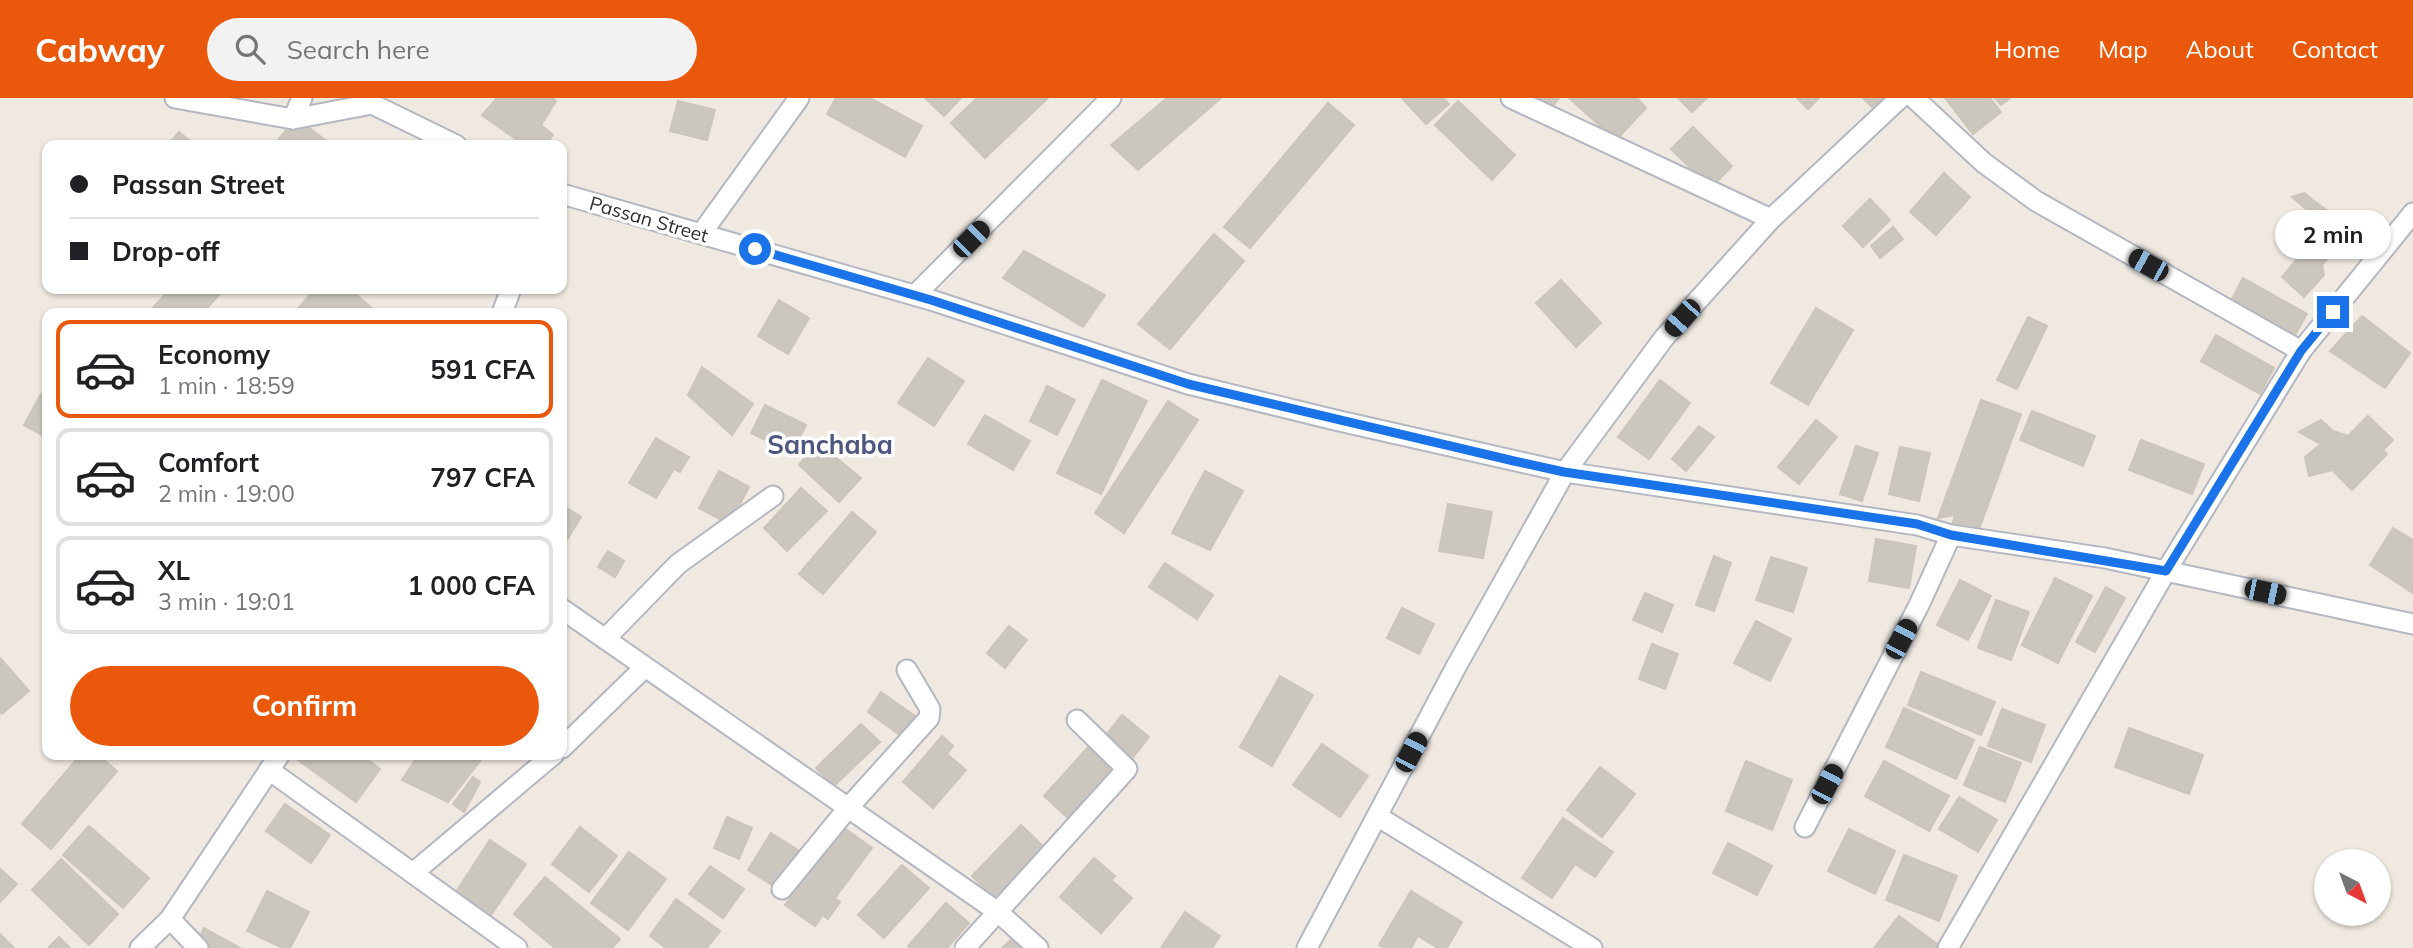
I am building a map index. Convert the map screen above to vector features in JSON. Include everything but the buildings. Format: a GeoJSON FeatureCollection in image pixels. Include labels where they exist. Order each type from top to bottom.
{"type":"FeatureCollection","features":[{"type":"Feature","properties":{"kind":"street"},"geometry":{"type":"LineString","coordinates":[[175,98],[293,118],[371,100],[447,140]]}},
{"type":"Feature","properties":{"kind":"street"},"geometry":{"type":"LineString","coordinates":[[293,118],[302,98]]}},
{"type":"Feature","properties":{"kind":"street"},"geometry":{"type":"LineString","coordinates":[[701,234],[799,98]]}},
{"type":"Feature","properties":{"kind":"street"},"geometry":{"type":"LineString","coordinates":[[1511,98],[1770,219]]}},
{"type":"Feature","properties":{"kind":"street"},"geometry":{"type":"LineString","coordinates":[[1307,948],[1564,472],[1664,338],[1770,219],[1900,98]]}},
{"type":"Feature","properties":{"kind":"street"},"geometry":{"type":"LineString","coordinates":[[1914,98],[1984,163],[2036,201],[2301,351]]}},
{"type":"Feature","properties":{"kind":"street"},"geometry":{"type":"LineString","coordinates":[[915,295],[1103,101]]}},
{"type":"Feature","properties":{"kind":"street","name":"Passan Street"},"geometry":{"type":"LineString","coordinates":[[567,195],[915,295],[1188,384],[1564,472],[1917,524],[1951,535],[2166,571],[2413,624]]}},
{"type":"Feature","properties":{"kind":"street"},"geometry":{"type":"LineString","coordinates":[[1948,948],[2166,571],[2301,351],[2413,213]]}},
{"type":"Feature","properties":{"kind":"street"},"geometry":{"type":"LineString","coordinates":[[605,639],[678,564],[773,496]]}},
{"type":"Feature","properties":{"kind":"street"},"geometry":{"type":"LineString","coordinates":[[1805,827],[1919,605],[1951,535]]}},
{"type":"Feature","properties":{"kind":"street"},"geometry":{"type":"LineString","coordinates":[[567,612],[998,912],[1038,948]]}},
{"type":"Feature","properties":{"kind":"street"},"geometry":{"type":"LineString","coordinates":[[567,743],[645,667]]}},
{"type":"Feature","properties":{"kind":"street"},"geometry":{"type":"LineString","coordinates":[[782,889],[848,808],[929,718],[930,709],[906,670]]}},
{"type":"Feature","properties":{"kind":"street"},"geometry":{"type":"LineString","coordinates":[[965,948],[1127,769],[1077,720]]}},
{"type":"Feature","properties":{"kind":"street"},"geometry":{"type":"LineString","coordinates":[[413,873],[547,760]]}},
{"type":"Feature","properties":{"kind":"street"},"geometry":{"type":"LineString","coordinates":[[140,948],[170,919],[275,762],[413,873],[517,948]]}},
{"type":"Feature","properties":{"kind":"street"},"geometry":{"type":"LineString","coordinates":[[1377,817],[1592,948]]}},
{"type":"Feature","properties":{"kind":"street"},"geometry":{"type":"LineString","coordinates":[[170,919],[198,948]]}},
{"type":"Feature","properties":{"kind":"district","name":"Sanchaba"},"geometry":{"type":"Point","coordinates":[830,444]}},
{"type":"Feature","properties":{"kind":"route"},"geometry":{"type":"LineString","coordinates":[[755,249],[931,300],[1188,384],[1514,461],[1564,472],[1917,524],[1951,535],[2105,558],[2166,571],[2301,351],[2333,312]]}}]}
